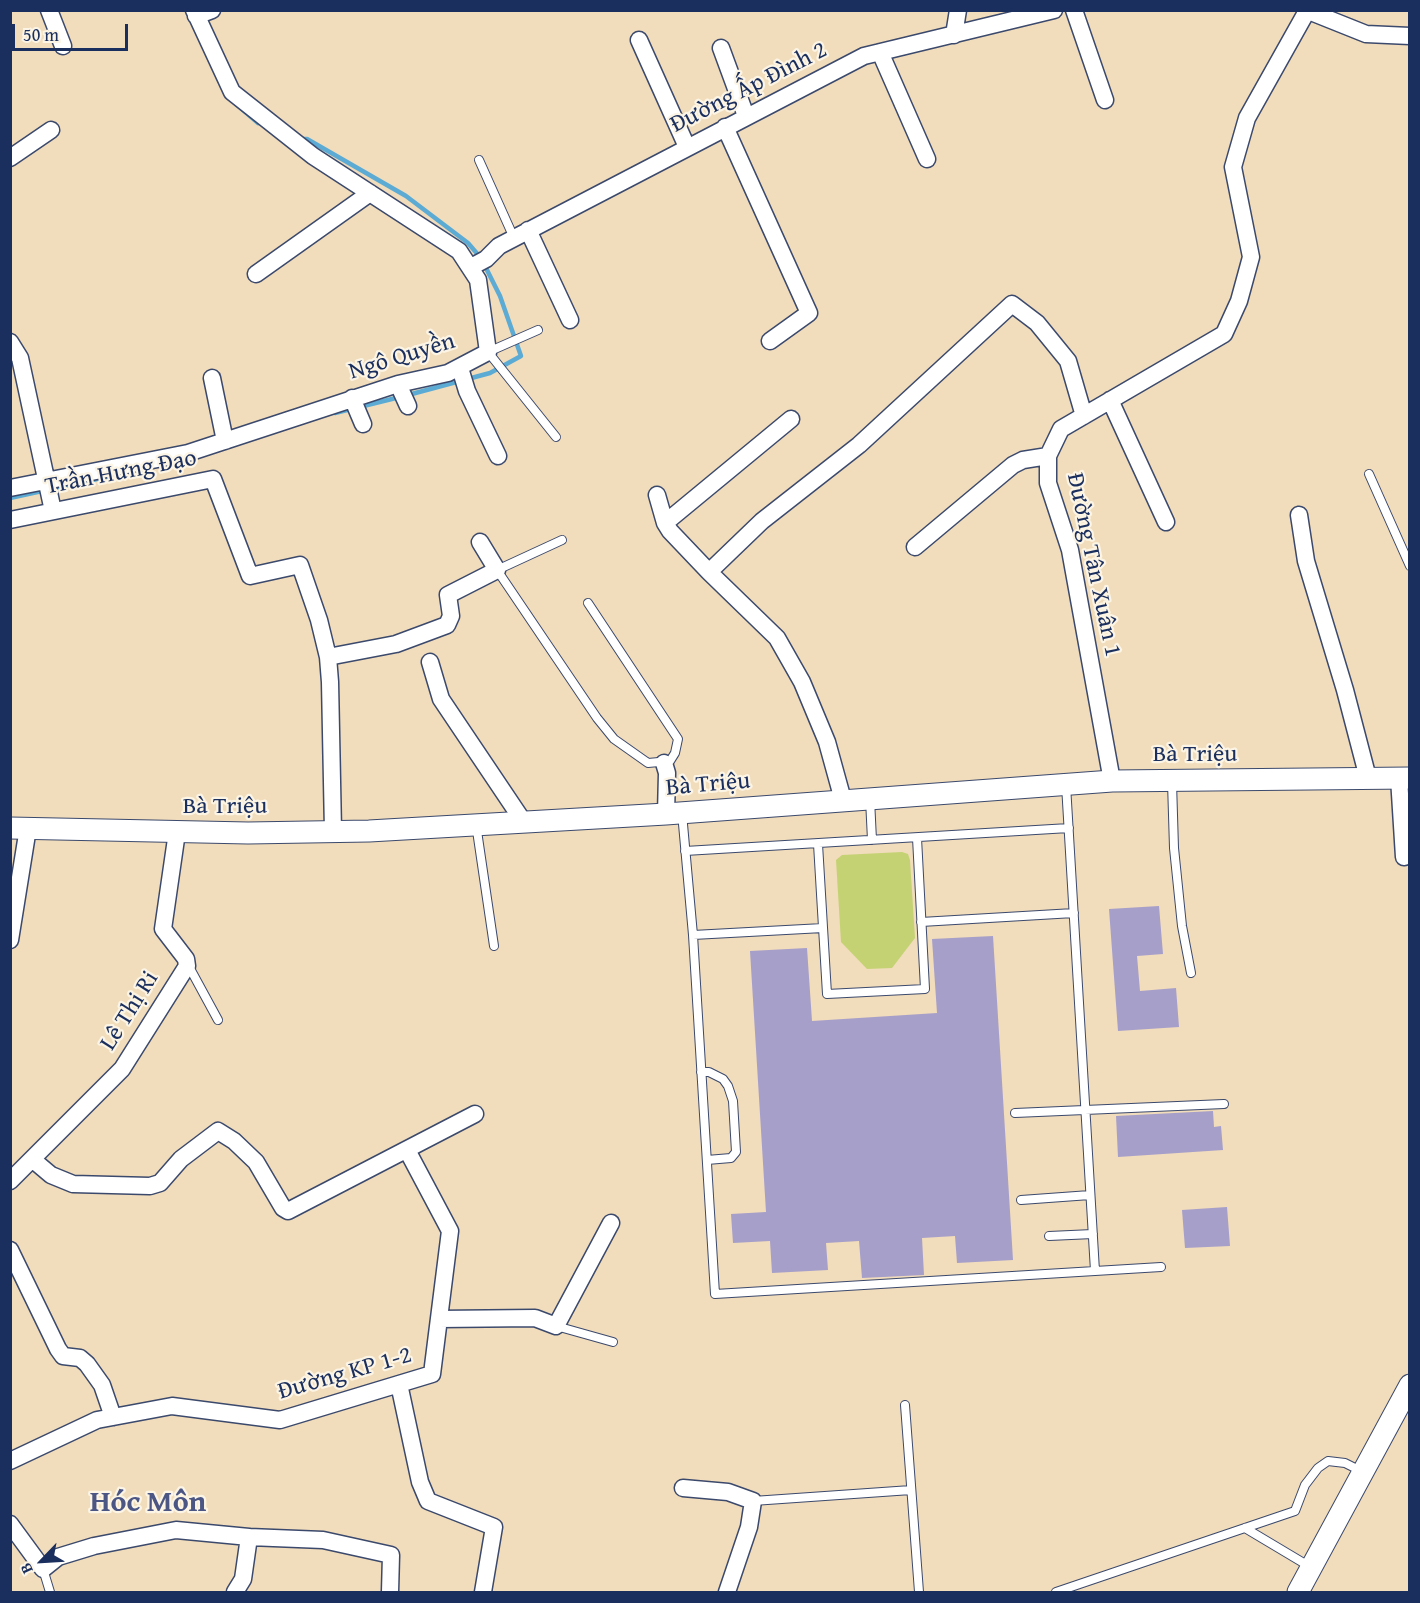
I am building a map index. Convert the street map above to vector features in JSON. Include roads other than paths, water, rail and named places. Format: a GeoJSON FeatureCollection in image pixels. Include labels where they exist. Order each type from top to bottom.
{"type":"FeatureCollection","features":[{"type":"Feature","properties":{"kind":"street"},"geometry":{"type":"LineString","coordinates":[[49,10],[63,46]]}},
{"type":"Feature","properties":{"kind":"street"},"geometry":{"type":"LineString","coordinates":[[954,34],[958,10]]}},
{"type":"Feature","properties":{"kind":"street","name":"Đường Ấp Đình 2"},"geometry":{"type":"LineString","coordinates":[[479,262],[499,246],[521,234],[864,56],[1054,10]]}},
{"type":"Feature","properties":{"kind":"street"},"geometry":{"type":"LineString","coordinates":[[1074,10],[1106,100]]}},
{"type":"Feature","properties":{"kind":"street"},"geometry":{"type":"LineString","coordinates":[[1306,11],[1335,16],[1366,34],[1410,36]]}},
{"type":"Feature","properties":{"kind":"street","name":"Đường Tân Xuân 1"},"geometry":{"type":"LineString","coordinates":[[1112,781],[1070,550],[1048,483],[1048,456],[1061,429],[1224,334],[1239,301],[1251,257],[1233,167],[1247,118],[1306,11]]}},
{"type":"Feature","properties":{"kind":"street","name":"Ngô Quyền"},"geometry":{"type":"LineString","coordinates":[[10,488],[188,453],[225,441],[357,411],[399,386],[460,370],[488,352],[478,280],[479,262],[313,156],[231,92],[201,13]]}},
{"type":"Feature","properties":{"kind":"street"},"geometry":{"type":"LineString","coordinates":[[639,40],[687,147]]}},
{"type":"Feature","properties":{"kind":"street"},"geometry":{"type":"LineString","coordinates":[[721,48],[746,116]]}},
{"type":"Feature","properties":{"kind":"street"},"geometry":{"type":"LineString","coordinates":[[880,52],[927,159]]}},
{"type":"Feature","properties":{"kind":"street"},"geometry":{"type":"LineString","coordinates":[[725,127],[808,313],[770,341]]}},
{"type":"Feature","properties":{"kind":"street"},"geometry":{"type":"LineString","coordinates":[[10,158],[51,130]]}},
{"type":"Feature","properties":{"kind":"street"},"geometry":{"type":"LineString","coordinates":[[256,274],[370,194]]}},
{"type":"Feature","properties":{"kind":"street"},"geometry":{"type":"LineString","coordinates":[[521,234],[570,320]]}},
{"type":"Feature","properties":{"kind":"street"},"geometry":{"type":"LineString","coordinates":[[709,572],[762,521],[859,445],[1012,304],[1037,323],[1068,361],[1084,416]]}},
{"type":"Feature","properties":{"kind":"street"},"geometry":{"type":"LineString","coordinates":[[10,342],[20,358],[53,511]]}},
{"type":"Feature","properties":{"kind":"street"},"geometry":{"type":"LineString","coordinates":[[460,370],[467,391],[498,456]]}},
{"type":"Feature","properties":{"kind":"street"},"geometry":{"type":"LineString","coordinates":[[212,378],[225,441]]}},
{"type":"Feature","properties":{"kind":"street"},"geometry":{"type":"LineString","coordinates":[[399,386],[408,406]]}},
{"type":"Feature","properties":{"kind":"street"},"geometry":{"type":"LineString","coordinates":[[1110,400],[1166,522]]}},
{"type":"Feature","properties":{"kind":"street"},"geometry":{"type":"LineString","coordinates":[[665,523],[791,419]]}},
{"type":"Feature","properties":{"kind":"street"},"geometry":{"type":"LineString","coordinates":[[915,547],[1012,465],[1023,460],[1048,456]]}},
{"type":"Feature","properties":{"kind":"street","name":"Trần Hưng Đạo"},"geometry":{"type":"LineString","coordinates":[[10,520],[213,479],[250,576],[300,565],[320,620],[328,657],[333,831]]}},
{"type":"Feature","properties":{"kind":"street"},"geometry":{"type":"LineString","coordinates":[[657,495],[665,523],[709,572],[777,638],[802,682],[827,742],[843,800]]}},
{"type":"Feature","properties":{"kind":"street"},"geometry":{"type":"LineString","coordinates":[[1299,515],[1306,561],[1345,690],[1368,778]]}},
{"type":"Feature","properties":{"kind":"street"},"geometry":{"type":"LineString","coordinates":[[328,657],[396,644],[443,628],[449,623],[451,616],[448,596],[496,570],[480,542]]}},
{"type":"Feature","properties":{"kind":"street"},"geometry":{"type":"LineString","coordinates":[[430,662],[441,699],[523,821]]}},
{"type":"Feature","properties":{"kind":"street"},"geometry":{"type":"LineString","coordinates":[[664,762],[674,814]]}},
{"type":"Feature","properties":{"kind":"street"},"geometry":{"type":"LineString","coordinates":[[1404,778],[1404,857]]}},
{"type":"Feature","properties":{"kind":"street","name":"Bà Triệu"},"geometry":{"type":"LineString","coordinates":[[19,828],[177,832],[333,831],[674,814],[1112,781],[1404,778]]}},
{"type":"Feature","properties":{"kind":"street"},"geometry":{"type":"LineString","coordinates":[[10,940],[19,828]]}},
{"type":"Feature","properties":{"kind":"street","name":"Lê Thị Ri"},"geometry":{"type":"LineString","coordinates":[[10,1181],[122,1069],[187,962],[165,934],[163,925],[177,832]]}},
{"type":"Feature","properties":{"kind":"street"},"geometry":{"type":"LineString","coordinates":[[32,1160],[51,1175],[73,1184],[150,1186],[160,1184],[181,1159],[218,1131],[234,1140],[256,1162],[283,1208],[288,1211],[475,1114]]}},
{"type":"Feature","properties":{"kind":"street"},"geometry":{"type":"LineString","coordinates":[[407,1150],[450,1231],[439,1319],[535,1318],[556,1326],[611,1223]]}},
{"type":"Feature","properties":{"kind":"street"},"geometry":{"type":"LineString","coordinates":[[10,1250],[58,1349],[63,1356],[80,1358],[87,1364],[102,1385],[113,1417]]}},
{"type":"Feature","properties":{"kind":"street","name":"Đường KP 1-2"},"geometry":{"type":"LineString","coordinates":[[10,1461],[97,1420],[172,1406],[280,1420],[432,1374],[439,1319]]}},
{"type":"Feature","properties":{"kind":"street"},"geometry":{"type":"LineString","coordinates":[[399,1384],[420,1482],[428,1501],[494,1527],[483,1593]]}},
{"type":"Feature","properties":{"kind":"street"},"geometry":{"type":"LineString","coordinates":[[1298,1593],[1410,1385]]}},
{"type":"Feature","properties":{"kind":"street"},"geometry":{"type":"LineString","coordinates":[[683,1488],[728,1492],[753,1501],[749,1527],[727,1593]]}},
{"type":"Feature","properties":{"kind":"street"},"geometry":{"type":"LineString","coordinates":[[10,1524],[43,1569],[58,1557],[94,1546],[176,1530],[249,1537],[323,1540],[391,1555],[390,1593]]}},
{"type":"Feature","properties":{"kind":"street"},"geometry":{"type":"LineString","coordinates":[[235,1593],[243,1579],[249,1537]]}},
{"type":"Feature","properties":{"kind":"lane"},"geometry":{"type":"LineString","coordinates":[[479,160],[521,234]]}},
{"type":"Feature","properties":{"kind":"lane"},"geometry":{"type":"LineString","coordinates":[[538,330],[488,352],[556,436]]}},
{"type":"Feature","properties":{"kind":"lane"},"geometry":{"type":"LineString","coordinates":[[1369,474],[1410,566]]}},
{"type":"Feature","properties":{"kind":"lane"},"geometry":{"type":"LineString","coordinates":[[562,540],[496,570],[597,718],[614,739],[648,763],[672,759],[678,739],[588,603]]}},
{"type":"Feature","properties":{"kind":"lane"},"geometry":{"type":"LineString","coordinates":[[1172,781],[1174,848],[1182,926],[1191,973]]}},
{"type":"Feature","properties":{"kind":"lane"},"geometry":{"type":"LineString","coordinates":[[1066,784],[1095,1271]]}},
{"type":"Feature","properties":{"kind":"lane"},"geometry":{"type":"LineString","coordinates":[[870,798],[872,840]]}},
{"type":"Feature","properties":{"kind":"lane"},"geometry":{"type":"LineString","coordinates":[[674,814],[685,851],[693,935],[715,1294],[1161,1267]]}},
{"type":"Feature","properties":{"kind":"lane"},"geometry":{"type":"LineString","coordinates":[[476,824],[494,946]]}},
{"type":"Feature","properties":{"kind":"lane"},"geometry":{"type":"LineString","coordinates":[[685,851],[1069,828]]}},
{"type":"Feature","properties":{"kind":"lane"},"geometry":{"type":"LineString","coordinates":[[818,844],[827,994],[926,989],[916,838]]}},
{"type":"Feature","properties":{"kind":"lane"},"geometry":{"type":"LineString","coordinates":[[921,921],[1074,913]]}},
{"type":"Feature","properties":{"kind":"lane"},"geometry":{"type":"LineString","coordinates":[[693,935],[823,928]]}},
{"type":"Feature","properties":{"kind":"lane"},"geometry":{"type":"LineString","coordinates":[[187,962],[218,1020]]}},
{"type":"Feature","properties":{"kind":"lane"},"geometry":{"type":"LineString","coordinates":[[701,1072],[709,1072],[723,1079],[729,1086],[733,1101],[736,1152],[731,1158],[707,1160]]}},
{"type":"Feature","properties":{"kind":"lane"},"geometry":{"type":"LineString","coordinates":[[1015,1113],[1224,1104]]}},
{"type":"Feature","properties":{"kind":"lane"},"geometry":{"type":"LineString","coordinates":[[1021,1200],[1090,1196]]}},
{"type":"Feature","properties":{"kind":"lane"},"geometry":{"type":"LineString","coordinates":[[1050,1236],[1093,1234]]}},
{"type":"Feature","properties":{"kind":"lane"},"geometry":{"type":"LineString","coordinates":[[556,1326],[613,1342]]}},
{"type":"Feature","properties":{"kind":"lane"},"geometry":{"type":"LineString","coordinates":[[905,1405],[919,1593]]}},
{"type":"Feature","properties":{"kind":"lane"},"geometry":{"type":"LineString","coordinates":[[1056,1593],[1295,1511],[1305,1485],[1318,1468],[1328,1461],[1345,1463],[1363,1472]]}},
{"type":"Feature","properties":{"kind":"lane"},"geometry":{"type":"LineString","coordinates":[[753,1501],[911,1490]]}},
{"type":"Feature","properties":{"kind":"lane"},"geometry":{"type":"LineString","coordinates":[[1245,1528],[1312,1568]]}},
{"type":"Feature","properties":{"kind":"lane"},"geometry":{"type":"LineString","coordinates":[[43,1569],[51,1593]]}},
{"type":"Feature","properties":{"kind":"waterway"},"geometry":{"type":"LineString","coordinates":[[235,103],[258,123]]}},
{"type":"Feature","properties":{"kind":"waterway"},"geometry":{"type":"LineString","coordinates":[[301,139],[307,139],[406,196],[468,243],[480,257]]}},
{"type":"Feature","properties":{"kind":"waterway"},"geometry":{"type":"LineString","coordinates":[[408,395],[490,373],[521,356],[500,296],[484,264]]}},
{"type":"Feature","properties":{"kind":"waterway"},"geometry":{"type":"LineString","coordinates":[[335,413],[400,397]]}},
{"type":"Feature","properties":{"kind":"waterway"},"geometry":{"type":"LineString","coordinates":[[10,498],[111,476]]}},
{"type":"Feature","properties":{"kind":"district","name":"Hóc Môn"},"geometry":{"type":"Point","coordinates":[148,1503]}}]}
